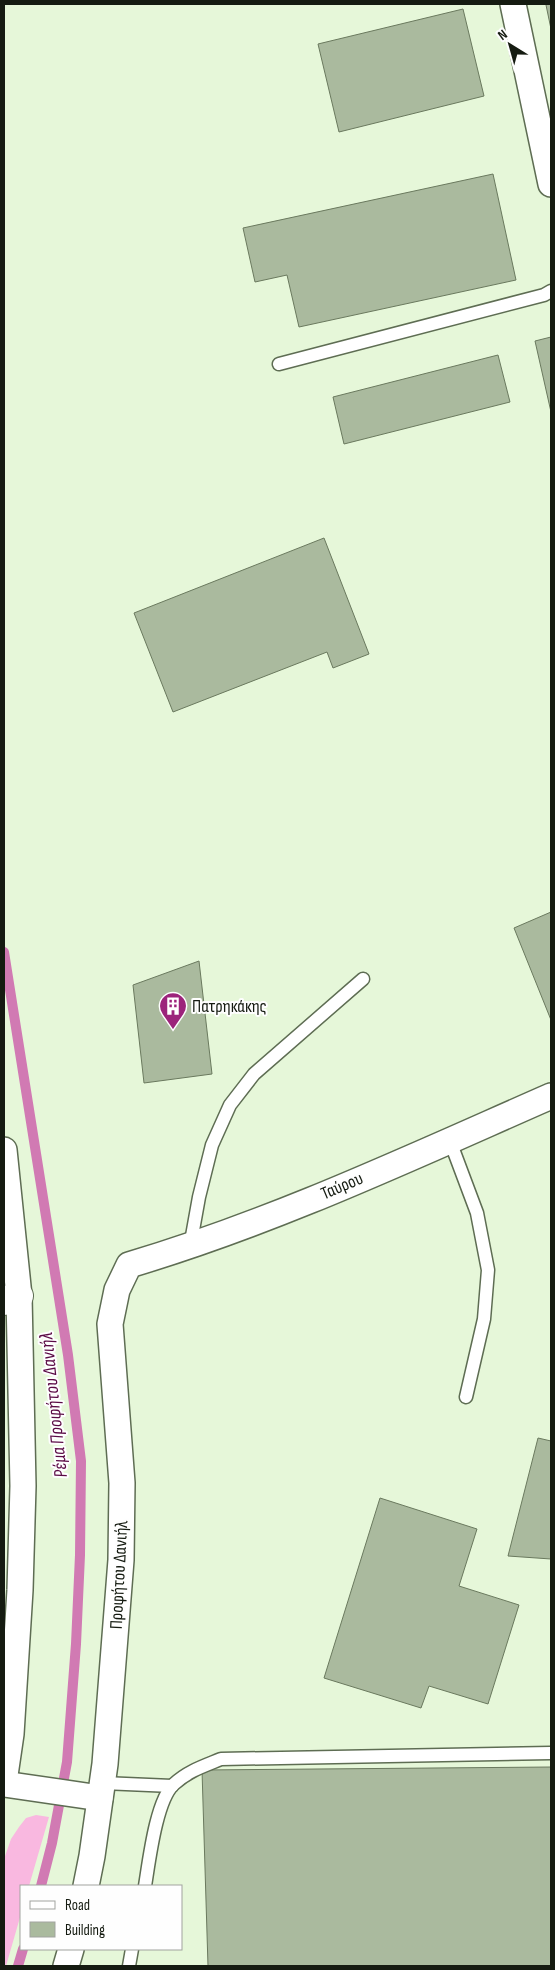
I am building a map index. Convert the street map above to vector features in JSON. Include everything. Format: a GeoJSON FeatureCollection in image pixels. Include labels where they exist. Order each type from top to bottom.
{"type":"FeatureCollection","features":[{"type":"Feature","properties":{"kind":"street"},"geometry":{"type":"LineString","coordinates":[[513,4],[551,184]]}},
{"type":"Feature","properties":{"kind":"street","name":"Ταύρου"},"geometry":{"type":"LineString","coordinates":[[129,1265],[190,1247],[318,1197],[551,1096]]}},
{"type":"Feature","properties":{"kind":"street"},"geometry":{"type":"LineString","coordinates":[[4,1150],[23,1486],[20,1590],[10,1734],[4,1783],[31,1788],[95,1792]]}},
{"type":"Feature","properties":{"kind":"street","name":"Προφήτου Δανιήλ"},"geometry":{"type":"LineString","coordinates":[[86,1885],[92,1856],[95,1792],[121,1560],[122,1483],[110,1324],[117,1290],[129,1265]]}},
{"type":"Feature","properties":{"kind":"street"},"geometry":{"type":"LineString","coordinates":[[66,1966],[71,1950]]}},
{"type":"Feature","properties":{"kind":"lane"},"geometry":{"type":"LineString","coordinates":[[279,364],[544,295],[551,291]]}},
{"type":"Feature","properties":{"kind":"lane"},"geometry":{"type":"LineString","coordinates":[[190,1247],[199,1197],[212,1145],[230,1105],[254,1074],[363,979]]}},
{"type":"Feature","properties":{"kind":"lane"},"geometry":{"type":"LineString","coordinates":[[450,1140],[477,1213],[488,1270],[484,1319],[466,1397]]}},
{"type":"Feature","properties":{"kind":"lane"},"geometry":{"type":"LineString","coordinates":[[145,1885],[160,1811],[172,1786],[193,1770],[221,1759],[551,1753]]}},
{"type":"Feature","properties":{"kind":"lane"},"geometry":{"type":"LineString","coordinates":[[95,1792],[172,1786]]}},
{"type":"Feature","properties":{"kind":"lane"},"geometry":{"type":"LineString","coordinates":[[129,1966],[132,1950]]}},
{"type":"Feature","properties":{"kind":"shaded area"},"geometry":{"type":"Polygon","coordinates":[[[36,1815],[49,1817],[29,1885],[20,1885],[20,1917],[6,1966],[4,1966],[4,1859],[11,1839],[26,1818],[36,1815]]]}},
{"type":"Feature","properties":{"kind":"building"},"geometry":{"type":"Polygon","coordinates":[[[551,4],[551,29],[546,5],[551,4]]]}},
{"type":"Feature","properties":{"kind":"building"},"geometry":{"type":"Polygon","coordinates":[[[463,9],[484,96],[339,132],[318,44],[463,9]]]}},
{"type":"Feature","properties":{"kind":"building"},"geometry":{"type":"Polygon","coordinates":[[[493,174],[516,280],[299,327],[287,275],[255,282],[243,228],[493,174]]]}},
{"type":"Feature","properties":{"kind":"building"},"geometry":{"type":"Polygon","coordinates":[[[551,337],[551,412],[535,341],[551,337]]]}},
{"type":"Feature","properties":{"kind":"building"},"geometry":{"type":"Polygon","coordinates":[[[498,355],[510,402],[344,444],[333,397],[498,355]]]}},
{"type":"Feature","properties":{"kind":"building"},"geometry":{"type":"Polygon","coordinates":[[[324,538],[369,654],[333,668],[327,652],[173,712],[134,613],[324,538]]]}},
{"type":"Feature","properties":{"kind":"building"},"geometry":{"type":"Polygon","coordinates":[[[551,912],[551,1020],[514,928],[551,912]]]}},
{"type":"Feature","properties":{"kind":"building","name":"Πατρηκάκης"},"geometry":{"type":"Polygon","coordinates":[[[199,961],[212,1074],[144,1083],[133,985],[199,961]]]}},
{"type":"Feature","properties":{"kind":"building"},"geometry":{"type":"Polygon","coordinates":[[[538,1438],[551,1441],[551,1559],[508,1556],[538,1438]]]}},
{"type":"Feature","properties":{"kind":"building"},"geometry":{"type":"Polygon","coordinates":[[[380,1498],[477,1529],[459,1586],[519,1605],[488,1704],[429,1686],[421,1708],[324,1678],[380,1498]]]}},
{"type":"Feature","properties":{"kind":"building"},"geometry":{"type":"Polygon","coordinates":[[[551,1767],[551,1966],[208,1966],[202,1770],[551,1767]]]}},
{"type":"Feature","properties":{"kind":"waterway","name":"Ρέμα Προφήτου Δανιήλ"},"geometry":{"type":"LineString","coordinates":[[4,952],[68,1355],[81,1461],[80,1555],[76,1644],[67,1762],[52,1843],[41,1885]]}},
{"type":"Feature","properties":{"kind":"waterway","name":"Ρέμα Προφήτου Δανιήλ"},"geometry":{"type":"LineString","coordinates":[[18,1966],[23,1950]]}},
{"type":"Feature","properties":{"kind":"place","name":"Πατρηκάκης"},"geometry":{"type":"Point","coordinates":[173,1030]}}]}
